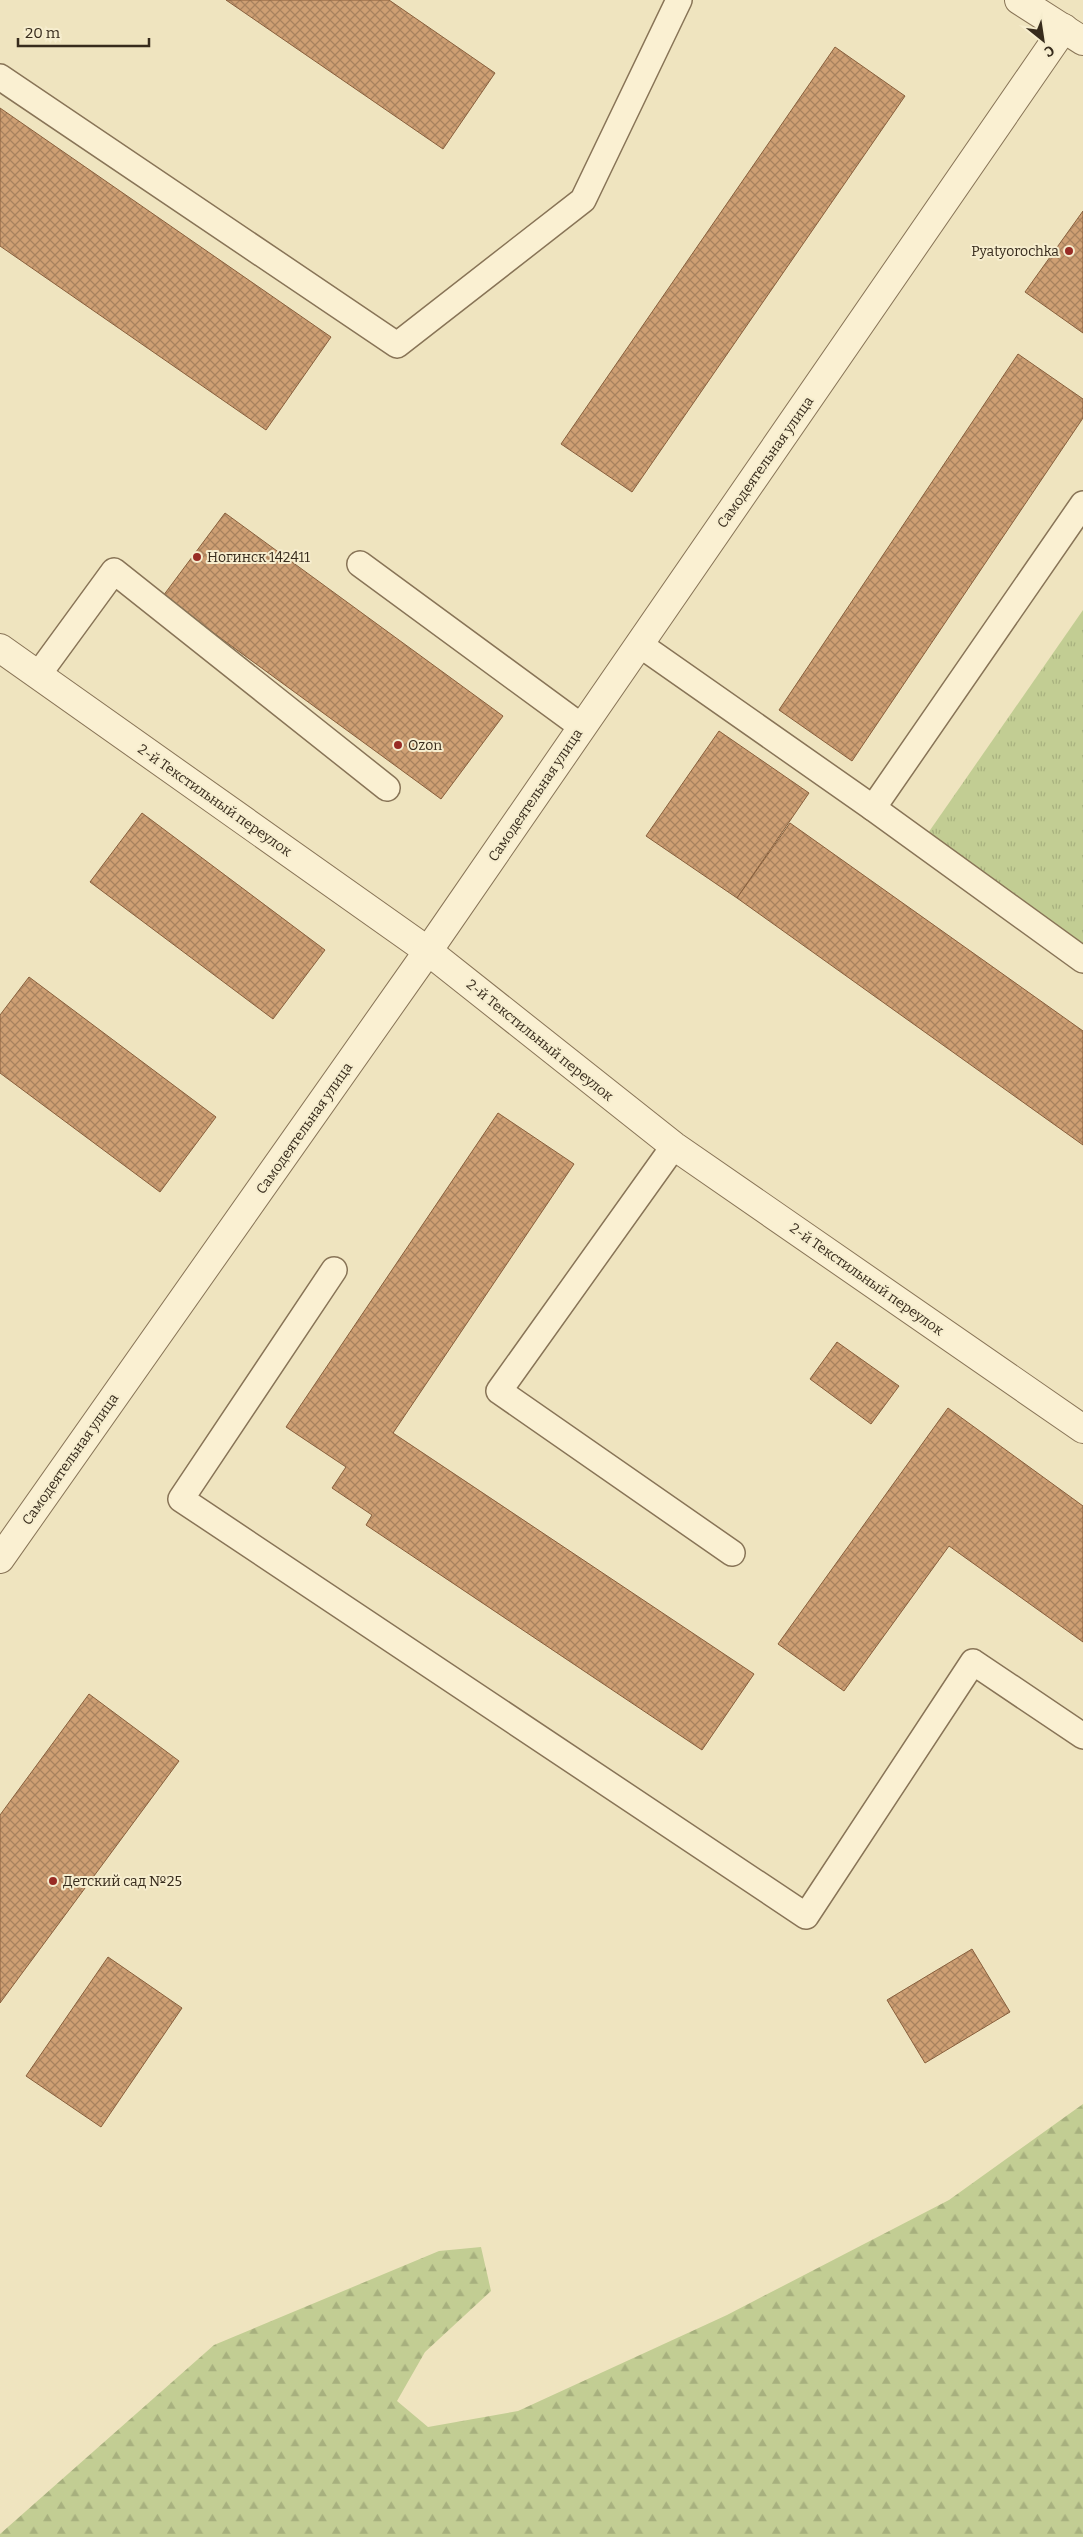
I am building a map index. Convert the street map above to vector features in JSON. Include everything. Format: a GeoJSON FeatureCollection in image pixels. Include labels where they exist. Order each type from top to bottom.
{"type":"FeatureCollection","features":[{"type":"Feature","properties":{"kind":"street"},"geometry":{"type":"LineString","coordinates":[[1020,0],[1074,34]]}},
{"type":"Feature","properties":{"kind":"street","name":"Самодеятельная улица"},"geometry":{"type":"LineString","coordinates":[[0,1559],[428,951],[639,644],[1074,34]]}},
{"type":"Feature","properties":{"kind":"street","name":"2-й Текстильный переулок"},"geometry":{"type":"LineString","coordinates":[[0,648],[428,951],[674,1146],[1083,1428]]}},
{"type":"Feature","properties":{"kind":"lane"},"geometry":{"type":"LineString","coordinates":[[0,77],[397,345],[583,200],[679,0]]}},
{"type":"Feature","properties":{"kind":"lane"},"geometry":{"type":"LineString","coordinates":[[873,808],[1083,504]]}},
{"type":"Feature","properties":{"kind":"lane"},"geometry":{"type":"LineString","coordinates":[[360,564],[582,726]]}},
{"type":"Feature","properties":{"kind":"lane"},"geometry":{"type":"LineString","coordinates":[[38,675],[114,570],[387,788]]}},
{"type":"Feature","properties":{"kind":"lane"},"geometry":{"type":"LineString","coordinates":[[639,644],[873,808],[1083,960]]}},
{"type":"Feature","properties":{"kind":"lane"},"geometry":{"type":"LineString","coordinates":[[674,1146],[499,1391],[732,1553]]}},
{"type":"Feature","properties":{"kind":"lane"},"geometry":{"type":"LineString","coordinates":[[334,1270],[181,1499],[806,1916],[973,1662],[1083,1736]]}},
{"type":"Feature","properties":{"kind":"green space"},"geometry":{"type":"Polygon","coordinates":[[[1083,610],[1083,944],[926,836],[1083,610]]]}},
{"type":"Feature","properties":{"kind":"green space"},"geometry":{"type":"Polygon","coordinates":[[[1083,2104],[1083,2537],[0,2537],[0,2534],[214,2345],[439,2251],[481,2247],[491,2291],[425,2352],[397,2401],[428,2427],[518,2411],[727,2315],[949,2200],[1083,2104]]]}},
{"type":"Feature","properties":{"kind":"building"},"geometry":{"type":"Polygon","coordinates":[[[226,0],[389,0],[495,73],[443,149],[226,0]]]}},
{"type":"Feature","properties":{"kind":"building"},"geometry":{"type":"Polygon","coordinates":[[[835,47],[905,96],[632,492],[561,444],[835,47]]]}},
{"type":"Feature","properties":{"kind":"building"},"geometry":{"type":"Polygon","coordinates":[[[0,108],[331,337],[266,430],[0,246],[0,108]]]}},
{"type":"Feature","properties":{"kind":"building","name":"Pyatyorochka"},"geometry":{"type":"Polygon","coordinates":[[[1083,211],[1083,333],[1025,292],[1083,211]]]}},
{"type":"Feature","properties":{"kind":"building"},"geometry":{"type":"Polygon","coordinates":[[[1018,354],[1083,399],[1083,418],[852,761],[779,710],[1018,354]]]}},
{"type":"Feature","properties":{"kind":"building"},"geometry":{"type":"Polygon","coordinates":[[[225,513],[503,716],[441,799],[163,596],[225,513]]]}},
{"type":"Feature","properties":{"kind":"building"},"geometry":{"type":"Polygon","coordinates":[[[719,731],[809,793],[737,898],[646,836],[719,731]]]}},
{"type":"Feature","properties":{"kind":"building"},"geometry":{"type":"Polygon","coordinates":[[[142,813],[325,950],[273,1019],[90,882],[142,813]]]}},
{"type":"Feature","properties":{"kind":"building"},"geometry":{"type":"Polygon","coordinates":[[[790,823],[1083,1031],[1083,1145],[737,898],[790,823]]]}},
{"type":"Feature","properties":{"kind":"building"},"geometry":{"type":"Polygon","coordinates":[[[29,977],[216,1117],[160,1192],[0,1073],[0,1015],[29,977]]]}},
{"type":"Feature","properties":{"kind":"building"},"geometry":{"type":"Polygon","coordinates":[[[498,1113],[574,1164],[393,1433],[754,1674],[702,1750],[366,1525],[372,1515],[332,1488],[346,1467],[286,1427],[498,1113]]]}},
{"type":"Feature","properties":{"kind":"building"},"geometry":{"type":"Polygon","coordinates":[[[837,1342],[899,1386],[871,1424],[810,1379],[837,1342]]]}},
{"type":"Feature","properties":{"kind":"building"},"geometry":{"type":"Polygon","coordinates":[[[948,1408],[1083,1506],[1083,1642],[949,1546],[844,1691],[778,1644],[948,1408]]]}},
{"type":"Feature","properties":{"kind":"building"},"geometry":{"type":"Polygon","coordinates":[[[89,1694],[179,1761],[0,2003],[0,1815],[89,1694]]]}},
{"type":"Feature","properties":{"kind":"building"},"geometry":{"type":"Polygon","coordinates":[[[972,1949],[1010,2012],[925,2063],[887,2000],[972,1949]]]}},
{"type":"Feature","properties":{"kind":"building"},"geometry":{"type":"Polygon","coordinates":[[[108,1957],[182,2008],[101,2127],[26,2076],[108,1957]]]}},
{"type":"Feature","properties":{"kind":"place","name":"Pyatyorochka"},"geometry":{"type":"Point","coordinates":[1069,251]}},
{"type":"Feature","properties":{"kind":"place","name":"Ногинск 142411"},"geometry":{"type":"Point","coordinates":[197,557]}},
{"type":"Feature","properties":{"kind":"place","name":"Ozon"},"geometry":{"type":"Point","coordinates":[398,745]}},
{"type":"Feature","properties":{"kind":"place","name":"Детский сад №25"},"geometry":{"type":"Point","coordinates":[53,1881]}}]}
